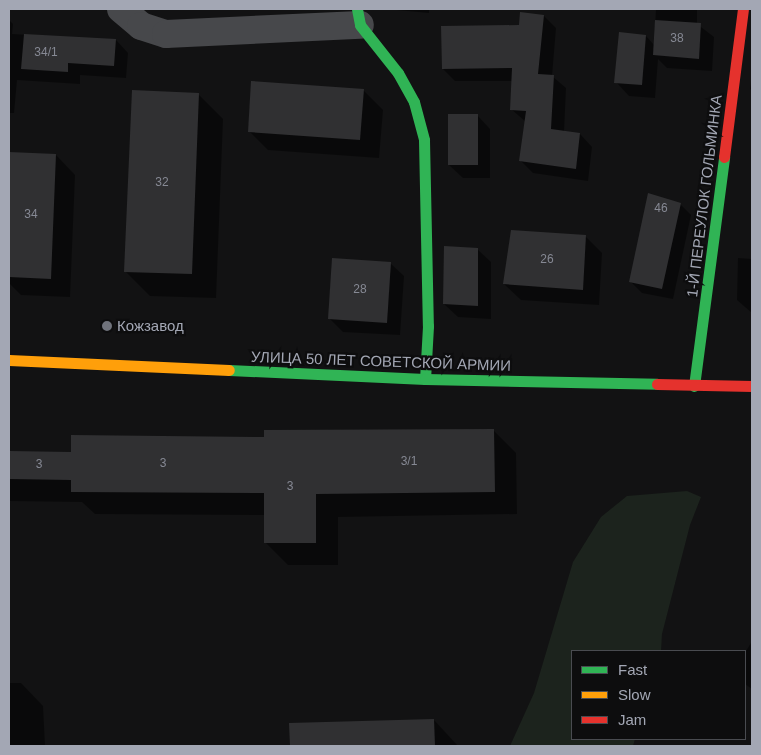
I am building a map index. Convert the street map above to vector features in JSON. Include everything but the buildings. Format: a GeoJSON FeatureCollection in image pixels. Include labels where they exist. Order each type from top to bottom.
{"type":"FeatureCollection","features":[{"type":"Feature","properties":{"kind":"street"},"geometry":{"type":"LineString","coordinates":[[121,9],[141,26],[166,34],[358,17],[398,73],[414,102],[424,140],[428,326],[425,379]]}},
{"type":"Feature","properties":{"kind":"street","name":"1-Й ПЕРЕУЛОК ГОЛЬМИНКА"},"geometry":{"type":"LineString","coordinates":[[694,386],[743,9]]}},
{"type":"Feature","properties":{"kind":"street","name":"УЛИЦА 50 ЛЕТ СОВЕТСКОЙ АРМИИ"},"geometry":{"type":"LineString","coordinates":[[9,360],[425,379],[752,386]]}},
{"type":"Feature","properties":{"kind":"shaded area"},"geometry":{"type":"Polygon","coordinates":[[[687,491],[701,497],[690,525],[662,634],[661,650],[571,650],[571,740],[635,740],[633,746],[510,746],[534,693],[573,562],[601,517],[627,496],[687,491]]]}},
{"type":"Feature","properties":{"kind":"traffic: fast"},"geometry":{"type":"LineString","coordinates":[[357,9],[360,25],[398,73],[414,102],[424,140],[428,326],[425,379]]}},
{"type":"Feature","properties":{"kind":"traffic: fast"},"geometry":{"type":"LineString","coordinates":[[694,386],[724,157]]}},
{"type":"Feature","properties":{"kind":"traffic: fast"},"geometry":{"type":"LineString","coordinates":[[229,370],[425,379],[657,384]]}},
{"type":"Feature","properties":{"kind":"traffic: slow"},"geometry":{"type":"LineString","coordinates":[[9,360],[229,370]]}},
{"type":"Feature","properties":{"kind":"traffic: jam"},"geometry":{"type":"LineString","coordinates":[[724,157],[743,9]]}},
{"type":"Feature","properties":{"kind":"traffic: jam"},"geometry":{"type":"LineString","coordinates":[[657,384],[752,386]]}},
{"type":"Feature","properties":{"kind":"place","name":"Кожзавод"},"geometry":{"type":"Point","coordinates":[107,326]}}]}
